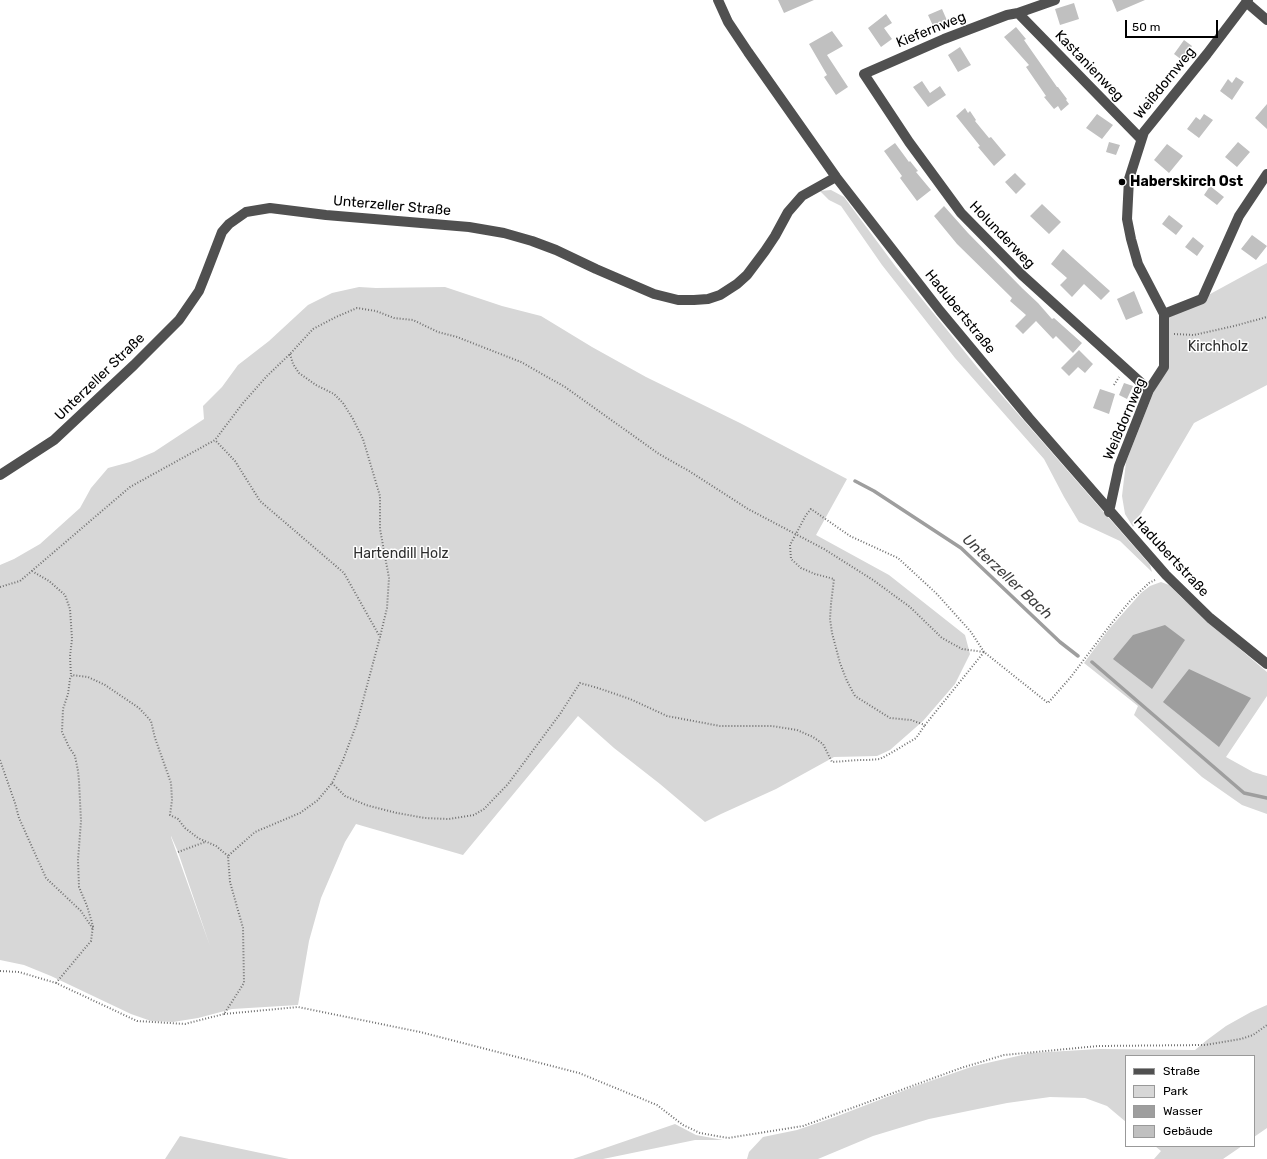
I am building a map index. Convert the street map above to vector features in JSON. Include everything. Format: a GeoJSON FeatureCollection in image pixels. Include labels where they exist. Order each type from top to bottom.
{"type":"FeatureCollection","features":[{"type":"Feature","properties":{"kind":"street","name":"Hadubertstraße"},"geometry":{"type":"LineString","coordinates":[[718,0],[728,22],[836,177],[940,311],[1029,418],[1166,575],[1210,618],[1267,664]]}},
{"type":"Feature","properties":{"kind":"street","name":"Kiefernweg"},"geometry":{"type":"LineString","coordinates":[[864,74],[944,39],[1006,15],[1018,13],[1055,0]]}},
{"type":"Feature","properties":{"kind":"street"},"geometry":{"type":"LineString","coordinates":[[1247,1],[1267,20]]}},
{"type":"Feature","properties":{"kind":"street","name":"Weißdornweg"},"geometry":{"type":"LineString","coordinates":[[1110,512],[1119,466],[1149,390],[1164,368],[1164,314],[1138,264],[1131,240],[1127,218],[1129,179],[1144,132],[1207,54],[1247,1]]}},
{"type":"Feature","properties":{"kind":"street","name":"Kastanienweg"},"geometry":{"type":"LineString","coordinates":[[1018,13],[1141,139]]}},
{"type":"Feature","properties":{"kind":"street","name":"Holunderweg"},"geometry":{"type":"LineString","coordinates":[[864,74],[909,142],[961,213],[1022,276],[1149,390]]}},
{"type":"Feature","properties":{"kind":"street"},"geometry":{"type":"LineString","coordinates":[[1164,314],[1202,298],[1239,216],[1267,174]]}},
{"type":"Feature","properties":{"kind":"street","name":"Unterzeller Straße"},"geometry":{"type":"LineString","coordinates":[[0,475],[54,440],[118,381],[179,320],[198,291],[222,232],[229,224],[246,212],[270,208],[469,227],[504,233],[556,250],[654,294],[678,300],[694,300],[708,299],[720,295],[742,280],[765,251],[788,212],[802,196],[836,177]]}},
{"type":"Feature","properties":{"kind":"path"},"geometry":{"type":"LineString","coordinates":[[0,587],[20,581],[130,487],[215,440],[243,403],[312,329],[336,316],[357,308],[376,311],[394,318],[413,320],[438,332],[457,337],[521,362],[565,387],[659,454],[689,471],[748,509],[824,549],[873,580],[910,607],[942,638],[962,650],[984,652]]}},
{"type":"Feature","properties":{"kind":"path"},"geometry":{"type":"LineString","coordinates":[[1165,334],[1194,335],[1267,317]]}},
{"type":"Feature","properties":{"kind":"path"},"geometry":{"type":"LineString","coordinates":[[228,856],[255,832],[300,813],[318,800],[332,783],[358,723],[387,608],[389,578],[380,529],[380,496],[363,439],[353,419],[342,403],[334,394],[316,385],[299,373],[293,364],[290,354]]}},
{"type":"Feature","properties":{"kind":"path"},"geometry":{"type":"LineString","coordinates":[[215,440],[235,460],[260,501],[344,573],[380,637]]}},
{"type":"Feature","properties":{"kind":"path"},"geometry":{"type":"LineString","coordinates":[[926,725],[911,720],[890,718],[855,696],[840,663],[832,633],[830,619],[834,579],[815,574],[801,568],[791,559],[790,544],[806,515],[811,509],[850,536],[898,558],[937,594],[971,632],[984,652],[1048,703],[1070,678],[1130,601],[1149,583],[1166,575]]}},
{"type":"Feature","properties":{"kind":"path"},"geometry":{"type":"LineString","coordinates":[[32,571],[49,581],[65,595],[70,609],[72,639],[70,656],[71,677],[68,694],[63,709],[62,732],[75,756],[80,781],[81,821],[78,860],[79,887],[93,926],[91,941],[56,983]]}},
{"type":"Feature","properties":{"kind":"path"},"geometry":{"type":"LineString","coordinates":[[332,783],[345,796],[366,805],[397,813],[425,818],[449,819],[474,815],[488,806],[508,784],[560,714],[580,684],[598,688],[630,699],[654,711],[675,718],[720,726],[772,726],[797,730],[813,737],[823,744],[832,762],[880,758],[916,738],[984,652]]}},
{"type":"Feature","properties":{"kind":"path"},"geometry":{"type":"LineString","coordinates":[[71,677],[72,675],[88,677],[105,685],[139,708],[151,721],[155,738],[171,783],[172,800],[170,815],[178,819],[185,828],[198,838],[216,846],[228,856],[230,882],[243,928],[244,983],[224,1014]]}},
{"type":"Feature","properties":{"kind":"path"},"geometry":{"type":"LineString","coordinates":[[0,760],[19,818],[46,878],[81,911],[93,929]]}},
{"type":"Feature","properties":{"kind":"path"},"geometry":{"type":"LineString","coordinates":[[178,852],[206,842]]}},
{"type":"Feature","properties":{"kind":"path"},"geometry":{"type":"LineString","coordinates":[[0,971],[19,972],[56,983],[137,1021],[185,1024],[224,1014],[298,1007],[420,1032],[579,1073],[657,1105],[683,1125],[700,1133],[728,1138],[803,1126],[961,1068],[1004,1055],[1098,1046],[1205,1045],[1241,1039],[1253,1035],[1267,1025]]}},
{"type":"Feature","properties":{"kind":"green space"},"geometry":{"type":"Polygon","coordinates":[[[831,190],[844,197],[896,267],[977,367],[1150,565],[1152,572],[1120,541],[1079,522],[1044,459],[955,358],[882,265],[841,206],[829,200],[820,191],[831,190]]]}},
{"type":"Feature","properties":{"kind":"green space","name":"Kirchholz"},"geometry":{"type":"Polygon","coordinates":[[[1267,263],[1267,385],[1194,423],[1133,527],[1125,514],[1122,496],[1126,462],[1154,391],[1168,368],[1168,317],[1267,263]]]}},
{"type":"Feature","properties":{"kind":"green space","name":"Hartendill Holz"},"geometry":{"type":"Polygon","coordinates":[[[359,287],[445,287],[502,306],[541,316],[646,377],[740,423],[847,479],[816,535],[889,575],[965,635],[970,654],[955,684],[923,721],[890,750],[877,756],[834,757],[776,789],[705,822],[614,748],[578,716],[463,855],[356,824],[345,842],[321,898],[309,941],[298,1005],[232,1009],[198,1018],[173,1022],[151,1021],[131,1014],[51,976],[24,965],[0,960],[0,565],[40,544],[80,508],[91,488],[108,468],[130,462],[154,452],[204,419],[203,406],[222,387],[238,365],[269,341],[308,305],[332,293],[359,287]],[[171,836],[210,946],[178,852],[171,836]]]}},
{"type":"Feature","properties":{"kind":"green space"},"geometry":{"type":"Polygon","coordinates":[[[1161,582],[1169,585],[1267,672],[1267,696],[1226,757],[1253,772],[1267,776],[1267,814],[1242,805],[1202,777],[1134,715],[1138,706],[1084,663],[1109,629],[1141,593],[1150,586],[1161,582]]]}},
{"type":"Feature","properties":{"kind":"green space"},"geometry":{"type":"Polygon","coordinates":[[[1267,1005],[1267,1128],[1255,1136],[1255,1055],[1125,1055],[1125,1121],[1107,1106],[1085,1098],[1050,1097],[1007,1103],[929,1119],[873,1136],[818,1159],[747,1159],[749,1152],[763,1137],[797,1130],[974,1066],[1031,1053],[1099,1049],[1195,1050],[1226,1026],[1267,1005]]]}},
{"type":"Feature","properties":{"kind":"green space"},"geometry":{"type":"Polygon","coordinates":[[[675,1124],[696,1135],[723,1140],[695,1140],[603,1159],[573,1159],[675,1124]]]}},
{"type":"Feature","properties":{"kind":"green space"},"geometry":{"type":"Polygon","coordinates":[[[180,1136],[289,1159],[165,1159],[180,1136]]]}},
{"type":"Feature","properties":{"kind":"green space"},"geometry":{"type":"Polygon","coordinates":[[[1156,1147],[1241,1147],[1223,1159],[1154,1159],[1161,1151],[1156,1147]]]}},
{"type":"Feature","properties":{"kind":"water"},"geometry":{"type":"Polygon","coordinates":[[[1165,625],[1185,640],[1152,689],[1113,659],[1133,635],[1165,625]]]}},
{"type":"Feature","properties":{"kind":"water"},"geometry":{"type":"Polygon","coordinates":[[[1189,669],[1251,698],[1219,747],[1163,702],[1189,669]]]}},
{"type":"Feature","properties":{"kind":"building"},"geometry":{"type":"Polygon","coordinates":[[[778,0],[814,0],[784,13],[778,0]]]}},
{"type":"Feature","properties":{"kind":"building"},"geometry":{"type":"Polygon","coordinates":[[[1112,0],[1145,0],[1117,12],[1112,0]]]}},
{"type":"Feature","properties":{"kind":"building"},"geometry":{"type":"Polygon","coordinates":[[[1074,3],[1079,19],[1060,25],[1055,9],[1074,3]]]}},
{"type":"Feature","properties":{"kind":"building"},"geometry":{"type":"Polygon","coordinates":[[[942,9],[949,25],[935,30],[928,15],[942,9]]]}},
{"type":"Feature","properties":{"kind":"building"},"geometry":{"type":"Polygon","coordinates":[[[886,14],[892,23],[884,28],[892,39],[881,47],[868,28],[886,14]]]}},
{"type":"Feature","properties":{"kind":"building"},"geometry":{"type":"Polygon","coordinates":[[[1016,27],[1026,39],[1024,40],[1057,87],[1067,99],[1066,100],[1069,104],[1061,111],[1058,106],[1054,109],[1044,97],[1046,96],[1026,67],[1029,65],[1004,37],[1016,27]]]}},
{"type":"Feature","properties":{"kind":"building"},"geometry":{"type":"Polygon","coordinates":[[[832,31],[843,46],[827,55],[848,87],[836,95],[824,77],[827,75],[809,44],[832,31]]]}},
{"type":"Feature","properties":{"kind":"building"},"geometry":{"type":"Polygon","coordinates":[[[1184,40],[1192,46],[1182,60],[1174,54],[1184,40]]]}},
{"type":"Feature","properties":{"kind":"building"},"geometry":{"type":"Polygon","coordinates":[[[960,47],[971,65],[958,72],[948,55],[960,47]]]}},
{"type":"Feature","properties":{"kind":"building"},"geometry":{"type":"Polygon","coordinates":[[[1236,77],[1244,82],[1232,100],[1220,91],[1228,79],[1232,83],[1236,77]]]}},
{"type":"Feature","properties":{"kind":"building"},"geometry":{"type":"Polygon","coordinates":[[[922,81],[930,93],[940,86],[946,95],[928,107],[913,87],[922,81]]]}},
{"type":"Feature","properties":{"kind":"building"},"geometry":{"type":"Polygon","coordinates":[[[1267,104],[1267,129],[1255,118],[1267,104]]]}},
{"type":"Feature","properties":{"kind":"building"},"geometry":{"type":"Polygon","coordinates":[[[965,108],[968,113],[970,111],[976,120],[975,121],[1006,155],[994,166],[978,147],[980,146],[956,116],[965,108]]]}},
{"type":"Feature","properties":{"kind":"building"},"geometry":{"type":"Polygon","coordinates":[[[1097,114],[1113,125],[1102,139],[1086,128],[1097,114]]]}},
{"type":"Feature","properties":{"kind":"building"},"geometry":{"type":"Polygon","coordinates":[[[1204,114],[1213,120],[1199,138],[1187,129],[1196,117],[1200,120],[1204,114]]]}},
{"type":"Feature","properties":{"kind":"building"},"geometry":{"type":"Polygon","coordinates":[[[1109,142],[1120,145],[1116,155],[1106,152],[1109,142]]]}},
{"type":"Feature","properties":{"kind":"building"},"geometry":{"type":"Polygon","coordinates":[[[1238,142],[1250,152],[1237,167],[1225,157],[1238,142]]]}},
{"type":"Feature","properties":{"kind":"building"},"geometry":{"type":"Polygon","coordinates":[[[895,143],[909,162],[910,161],[918,171],[916,172],[931,190],[917,201],[900,178],[902,176],[884,151],[895,143]]]}},
{"type":"Feature","properties":{"kind":"building"},"geometry":{"type":"Polygon","coordinates":[[[1167,144],[1183,156],[1169,173],[1154,160],[1167,144]]]}},
{"type":"Feature","properties":{"kind":"building"},"geometry":{"type":"Polygon","coordinates":[[[1015,173],[1026,184],[1016,194],[1005,182],[1015,173]]]}},
{"type":"Feature","properties":{"kind":"building"},"geometry":{"type":"Polygon","coordinates":[[[1210,186],[1224,197],[1217,205],[1204,195],[1210,186]]]}},
{"type":"Feature","properties":{"kind":"building"},"geometry":{"type":"Polygon","coordinates":[[[1042,204],[1061,222],[1049,234],[1030,216],[1042,204]]]}},
{"type":"Feature","properties":{"kind":"building"},"geometry":{"type":"Polygon","coordinates":[[[944,206],[968,233],[1052,319],[1054,318],[1082,343],[1073,353],[1056,336],[1053,339],[1036,321],[1023,334],[1015,326],[1026,315],[1010,301],[1012,298],[957,244],[934,216],[944,206]]]}},
{"type":"Feature","properties":{"kind":"building"},"geometry":{"type":"Polygon","coordinates":[[[1169,215],[1183,226],[1176,235],[1162,224],[1169,215]]]}},
{"type":"Feature","properties":{"kind":"building"},"geometry":{"type":"Polygon","coordinates":[[[1252,235],[1267,246],[1256,260],[1241,249],[1252,235]]]}},
{"type":"Feature","properties":{"kind":"building"},"geometry":{"type":"Polygon","coordinates":[[[1193,237],[1204,246],[1197,256],[1185,247],[1193,237]]]}},
{"type":"Feature","properties":{"kind":"building"},"geometry":{"type":"Polygon","coordinates":[[[1063,249],[1110,291],[1101,300],[1084,284],[1072,297],[1060,285],[1067,278],[1051,264],[1063,249]]]}},
{"type":"Feature","properties":{"kind":"building"},"geometry":{"type":"Polygon","coordinates":[[[1134,291],[1143,313],[1126,320],[1117,299],[1134,291]]]}},
{"type":"Feature","properties":{"kind":"building"},"geometry":{"type":"Polygon","coordinates":[[[1079,350],[1093,364],[1085,373],[1078,367],[1069,376],[1061,368],[1079,350]]]}},
{"type":"Feature","properties":{"kind":"building"},"geometry":{"type":"Polygon","coordinates":[[[1124,383],[1133,386],[1127,399],[1119,395],[1124,383]]]}},
{"type":"Feature","properties":{"kind":"building"},"geometry":{"type":"Polygon","coordinates":[[[1100,389],[1115,394],[1109,414],[1093,408],[1100,389]]]}},
{"type":"Feature","properties":{"kind":"waterway","name":"Unterzeller Bach"},"geometry":{"type":"LineString","coordinates":[[855,481],[874,491],[961,548],[1060,642],[1078,656]]}},
{"type":"Feature","properties":{"kind":"waterway","name":"Unterzeller Bach"},"geometry":{"type":"LineString","coordinates":[[1092,662],[1244,793],[1267,798]]}},
{"type":"Feature","properties":{"kind":"place","name":"Haberskirch Ost"},"geometry":{"type":"Point","coordinates":[1122,182]}}]}
